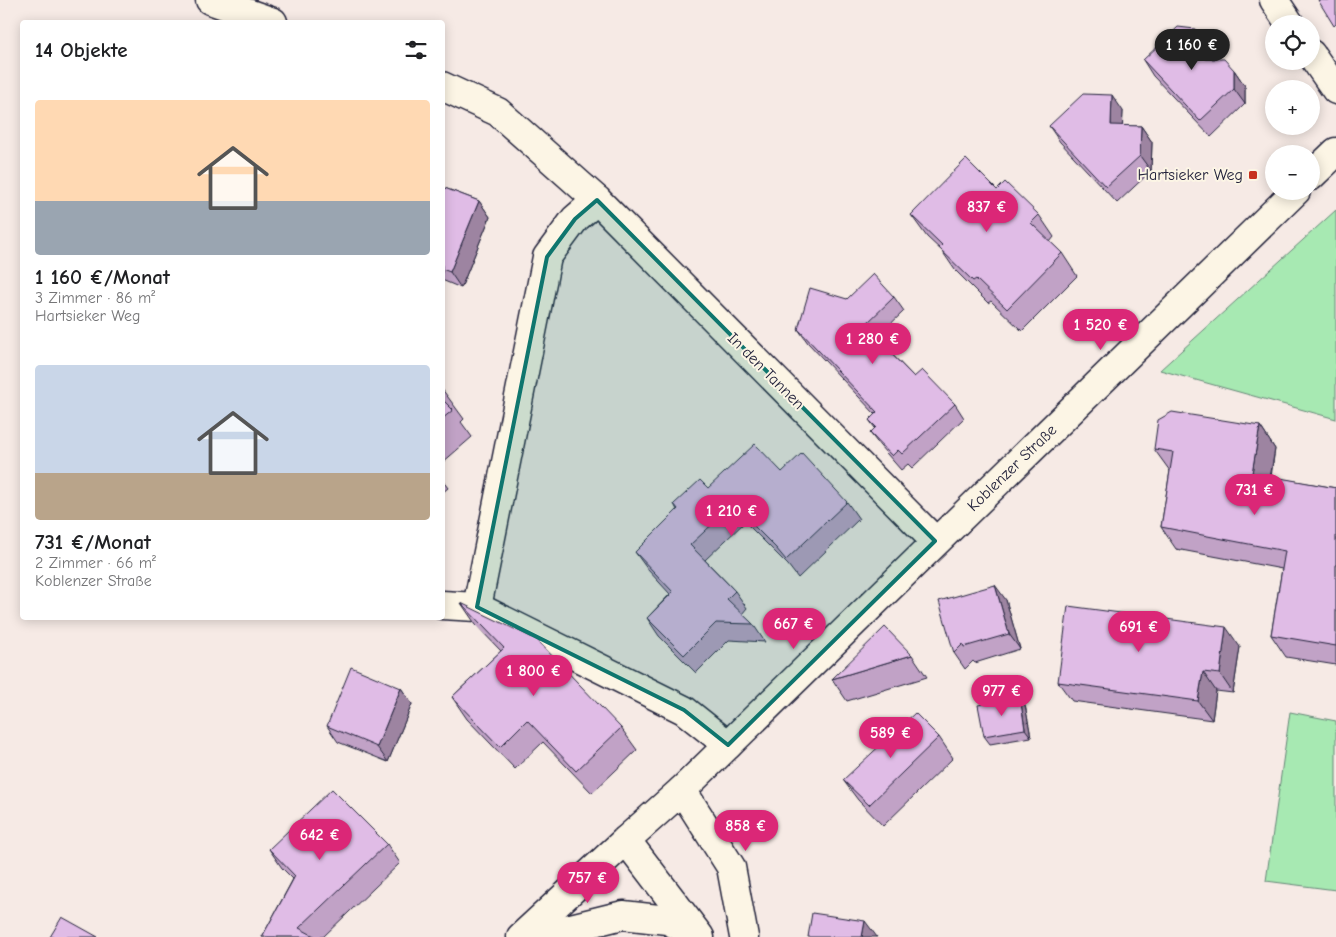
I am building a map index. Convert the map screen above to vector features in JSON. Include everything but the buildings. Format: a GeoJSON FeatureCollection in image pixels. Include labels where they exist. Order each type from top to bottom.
{"type":"FeatureCollection","features":[{"type":"Feature","properties":{"kind":"street"},"geometry":{"type":"LineString","coordinates":[[210,0],[267,20]]}},
{"type":"Feature","properties":{"kind":"street"},"geometry":{"type":"LineString","coordinates":[[1274,0],[1284,15]]}},
{"type":"Feature","properties":{"kind":"street"},"geometry":{"type":"LineString","coordinates":[[1320,67],[1336,90]]}},
{"type":"Feature","properties":{"kind":"street","name":"In den Tannen"},"geometry":{"type":"LineString","coordinates":[[445,87],[498,112],[597,200],[934,541]]}},
{"type":"Feature","properties":{"kind":"street"},"geometry":{"type":"LineString","coordinates":[[1320,167],[1336,152]]}},
{"type":"Feature","properties":{"kind":"street"},"geometry":{"type":"LineString","coordinates":[[477,607],[546,257],[575,219],[597,200]]}},
{"type":"Feature","properties":{"kind":"street","name":"Koblenzer Straße"},"geometry":{"type":"LineString","coordinates":[[521,937],[682,790],[934,541],[1287,200]]}},
{"type":"Feature","properties":{"kind":"street"},"geometry":{"type":"LineString","coordinates":[[445,605],[477,607],[684,710],[728,745]]}},
{"type":"Feature","properties":{"kind":"street"},"geometry":{"type":"LineString","coordinates":[[682,790],[731,868],[744,937]]}},
{"type":"Feature","properties":{"kind":"street"},"geometry":{"type":"LineString","coordinates":[[626,840],[700,936]]}},
{"type":"Feature","properties":{"kind":"street"},"geometry":{"type":"LineString","coordinates":[[534,937],[623,915],[667,920],[700,936]]}},
{"type":"Feature","properties":{"kind":"highlighted area"},"geometry":{"type":"Polygon","coordinates":[[[597,200],[935,541],[728,745],[684,710],[477,607],[547,257],[575,219],[597,200]]]}},
{"type":"Feature","properties":{"kind":"green space"},"geometry":{"type":"Polygon","coordinates":[[[1336,210],[1336,419],[1160,370],[1336,210]]]}},
{"type":"Feature","properties":{"kind":"green space"},"geometry":{"type":"Polygon","coordinates":[[[1290,712],[1336,721],[1336,890],[1266,881],[1290,712]]]}},
{"type":"Feature","properties":{"kind":"place","name":"Hartsieker Weg"},"geometry":{"type":"Point","coordinates":[1253,175]}}]}
